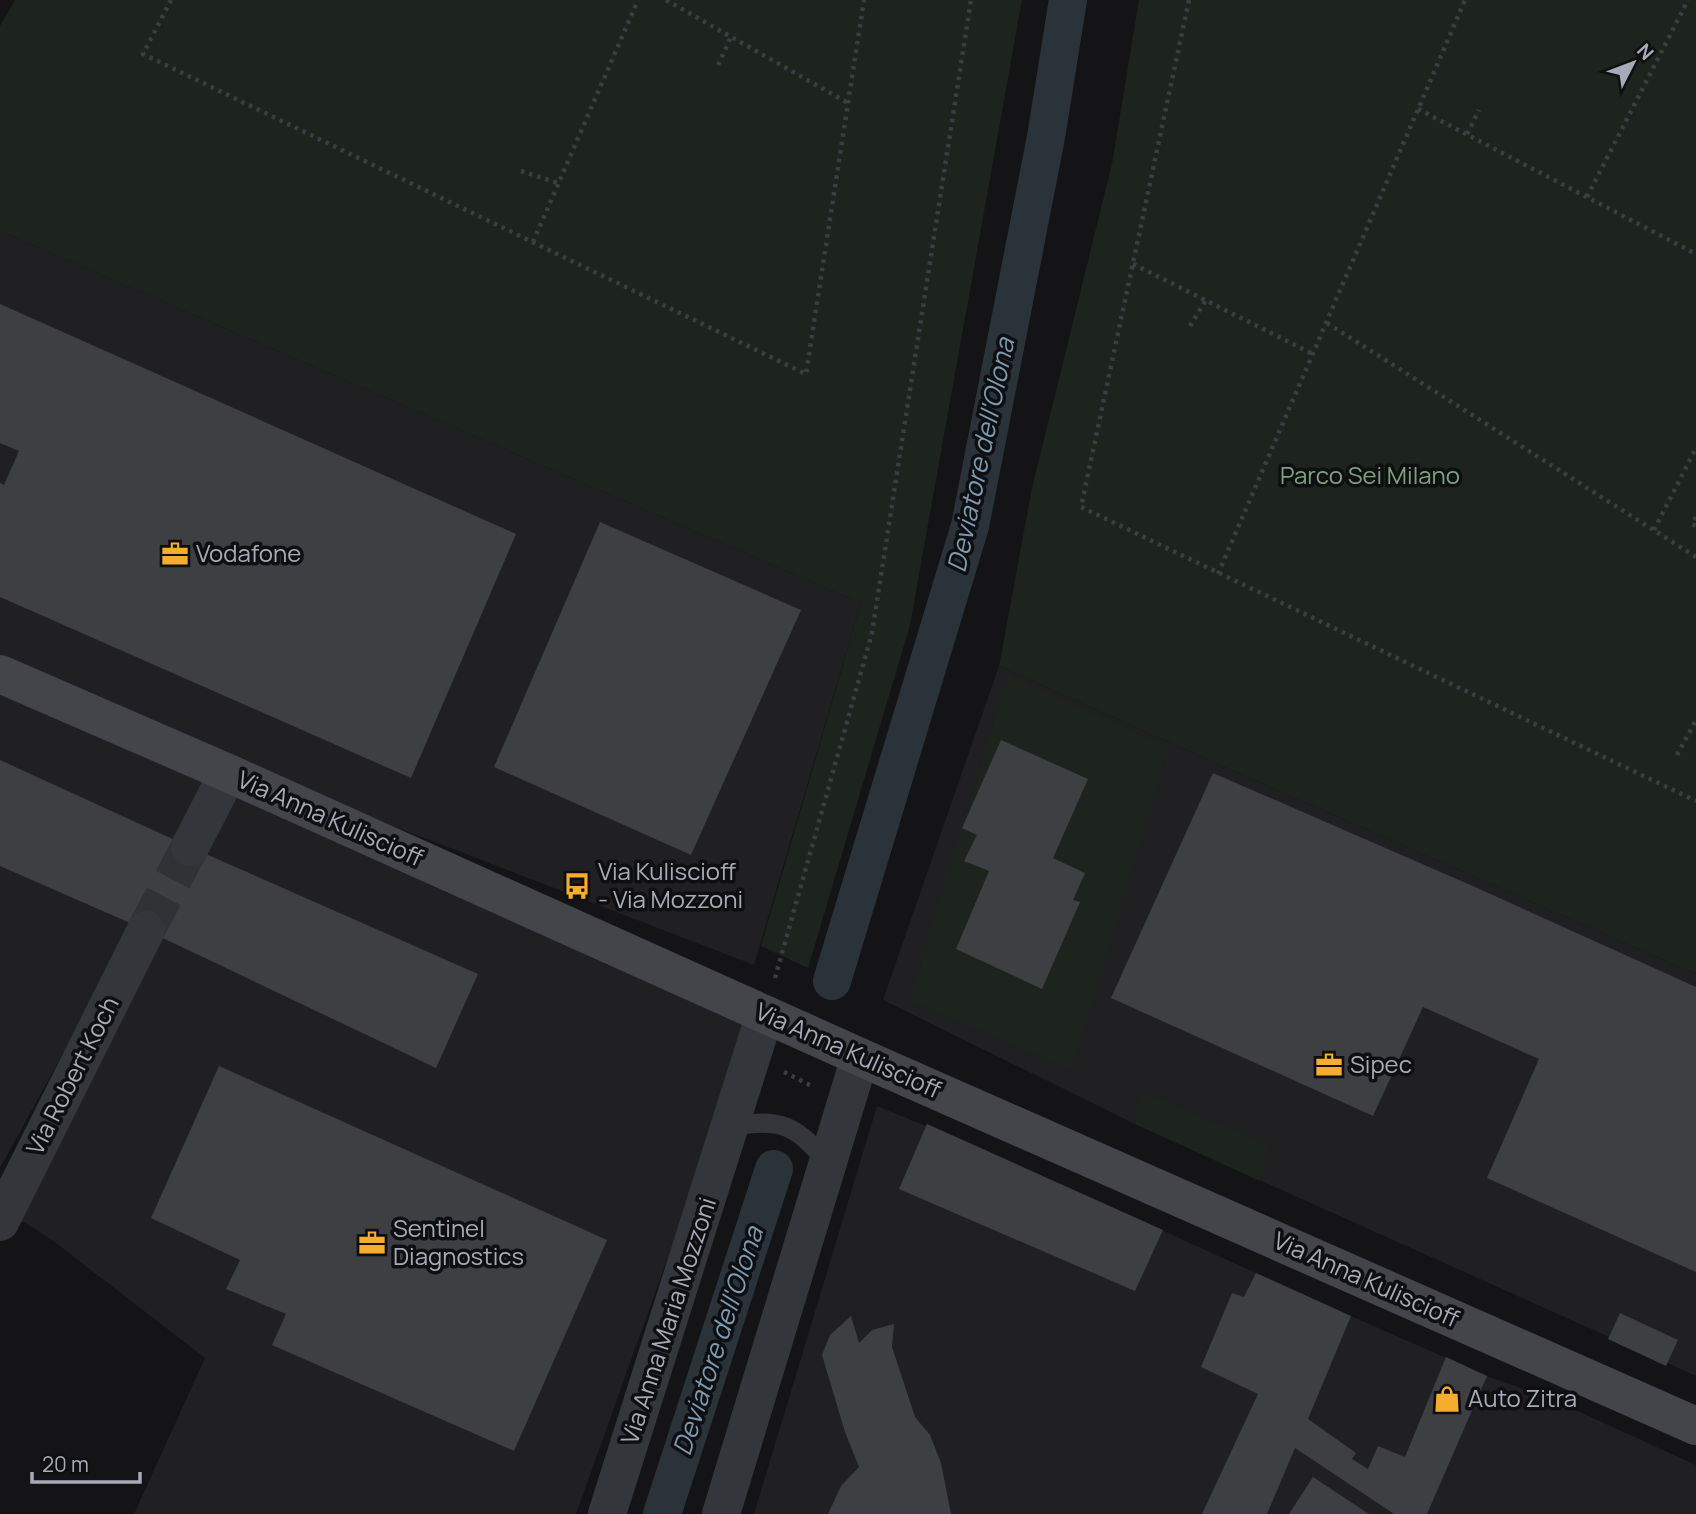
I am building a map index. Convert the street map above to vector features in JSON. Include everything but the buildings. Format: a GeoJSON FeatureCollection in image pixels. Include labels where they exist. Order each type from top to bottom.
{"type":"FeatureCollection","features":[{"type":"Feature","properties":{"kind":"street","name":"Via Anna Kuliscioff"},"geometry":{"type":"LineString","coordinates":[[0,674],[1696,1426]]}},
{"type":"Feature","properties":{"kind":"street"},"geometry":{"type":"LineString","coordinates":[[190,847],[228,773]]}},
{"type":"Feature","properties":{"kind":"street","name":"Via Robert Koch"},"geometry":{"type":"LineString","coordinates":[[0,1222],[146,930]]}},
{"type":"Feature","properties":{"kind":"street","name":"Via Anna Maria Mozzoni"},"geometry":{"type":"LineString","coordinates":[[607,1514],[765,1014]]}},
{"type":"Feature","properties":{"kind":"street"},"geometry":{"type":"LineString","coordinates":[[721,1514],[860,1057]]}},
{"type":"Feature","properties":{"kind":"lane"},"geometry":{"type":"LineString","coordinates":[[730,1127],[758,1122],[778,1124],[813,1145],[828,1164]]}},
{"type":"Feature","properties":{"kind":"path"},"geometry":{"type":"LineString","coordinates":[[171,0],[143,54],[806,374],[864,0]]}},
{"type":"Feature","properties":{"kind":"path"},"geometry":{"type":"LineString","coordinates":[[533,242],[638,0]]}},
{"type":"Feature","properties":{"kind":"path"},"geometry":{"type":"LineString","coordinates":[[666,0],[848,103]]}},
{"type":"Feature","properties":{"kind":"path"},"geometry":{"type":"LineString","coordinates":[[775,978],[872,633],[971,0]]}},
{"type":"Feature","properties":{"kind":"path"},"geometry":{"type":"LineString","coordinates":[[1189,0],[1081,507],[1696,801]]}},
{"type":"Feature","properties":{"kind":"path"},"geometry":{"type":"LineString","coordinates":[[1218,574],[1465,0]]}},
{"type":"Feature","properties":{"kind":"path"},"geometry":{"type":"LineString","coordinates":[[1587,197],[1688,0]]}},
{"type":"Feature","properties":{"kind":"path"},"geometry":{"type":"LineString","coordinates":[[718,65],[731,37]]}},
{"type":"Feature","properties":{"kind":"path"},"geometry":{"type":"LineString","coordinates":[[1418,109],[1696,254]]}},
{"type":"Feature","properties":{"kind":"path"},"geometry":{"type":"LineString","coordinates":[[1467,134],[1479,110]]}},
{"type":"Feature","properties":{"kind":"path"},"geometry":{"type":"LineString","coordinates":[[522,171],[558,183]]}},
{"type":"Feature","properties":{"kind":"path"},"geometry":{"type":"LineString","coordinates":[[1133,264],[1313,354]]}},
{"type":"Feature","properties":{"kind":"path"},"geometry":{"type":"LineString","coordinates":[[1190,326],[1206,300]]}},
{"type":"Feature","properties":{"kind":"path"},"geometry":{"type":"LineString","coordinates":[[1327,323],[1696,557]]}},
{"type":"Feature","properties":{"kind":"path"},"geometry":{"type":"LineString","coordinates":[[1654,530],[1696,448]]}},
{"type":"Feature","properties":{"kind":"path"},"geometry":{"type":"LineString","coordinates":[[1696,517],[1692,524],[1696,526]]}},
{"type":"Feature","properties":{"kind":"path"},"geometry":{"type":"LineString","coordinates":[[1677,755],[1696,720]]}},
{"type":"Feature","properties":{"kind":"path"},"geometry":{"type":"LineString","coordinates":[[779,1070],[824,1091]]}},
{"type":"Feature","properties":{"kind":"shaded area"},"geometry":{"type":"Polygon","coordinates":[[[0,231],[861,603],[754,965],[232,764],[0,663],[0,231]]]}},
{"type":"Feature","properties":{"kind":"shaded area"},"geometry":{"type":"Polygon","coordinates":[[[999,666],[1696,974],[1696,1376],[1135,1124],[883,1000],[999,666]]]}},
{"type":"Feature","properties":{"kind":"shaded area"},"geometry":{"type":"Polygon","coordinates":[[[0,685],[214,778],[0,1168],[0,685]]]}},
{"type":"Feature","properties":{"kind":"shaded area"},"geometry":{"type":"Polygon","coordinates":[[[231,786],[753,1019],[576,1514],[134,1514],[205,1358],[52,1240],[14,1216],[231,786]]]}},
{"type":"Feature","properties":{"kind":"shaded area"},"geometry":{"type":"Polygon","coordinates":[[[877,1106],[926,1126],[927,1124],[1351,1316],[1487,1376],[1551,1399],[1696,1465],[1696,1514],[754,1514],[877,1106]]]}},
{"type":"Feature","properties":{"kind":"green space"},"geometry":{"type":"Polygon","coordinates":[[[15,0],[1022,0],[910,625],[808,968],[761,946],[861,603],[0,231],[0,26],[15,0]]]}},
{"type":"Feature","properties":{"kind":"green space","name":"Parco Sei Milano"},"geometry":{"type":"Polygon","coordinates":[[[1139,0],[1696,0],[1696,974],[999,666],[1032,488],[1112,164],[1139,0]]]}},
{"type":"Feature","properties":{"kind":"green space"},"geometry":{"type":"Polygon","coordinates":[[[1008,676],[1168,747],[1071,1069],[910,1001],[1008,676]]]}},
{"type":"Feature","properties":{"kind":"green space"},"geometry":{"type":"Polygon","coordinates":[[[1142,1092],[1268,1145],[1260,1181],[1135,1124],[1142,1092]]]}},
{"type":"Feature","properties":{"kind":"waterway","name":"Deviatore dell'Olona"},"geometry":{"type":"LineString","coordinates":[[832,981],[970,526],[1046,137],[1068,0]]}},
{"type":"Feature","properties":{"kind":"waterway","name":"Deviatore dell'Olona"},"geometry":{"type":"LineString","coordinates":[[662,1514],[774,1169]]}},
{"type":"Feature","properties":{"kind":"tunnel"},"geometry":{"type":"LineString","coordinates":[[146,930],[190,847]]}},
{"type":"Feature","properties":{"kind":"place","name":"Vodafone"},"geometry":{"type":"Point","coordinates":[175,554]}},
{"type":"Feature","properties":{"kind":"place","name":"Via Kuliscioff - Via Mozzoni"},"geometry":{"type":"Point","coordinates":[577,886]}},
{"type":"Feature","properties":{"kind":"place","name":"Sipec"},"geometry":{"type":"Point","coordinates":[1329,1065]}},
{"type":"Feature","properties":{"kind":"place","name":"Sentinel Diagnostics"},"geometry":{"type":"Point","coordinates":[372,1243]}},
{"type":"Feature","properties":{"kind":"place","name":"Auto Zitra"},"geometry":{"type":"Point","coordinates":[1447,1399]}}]}
